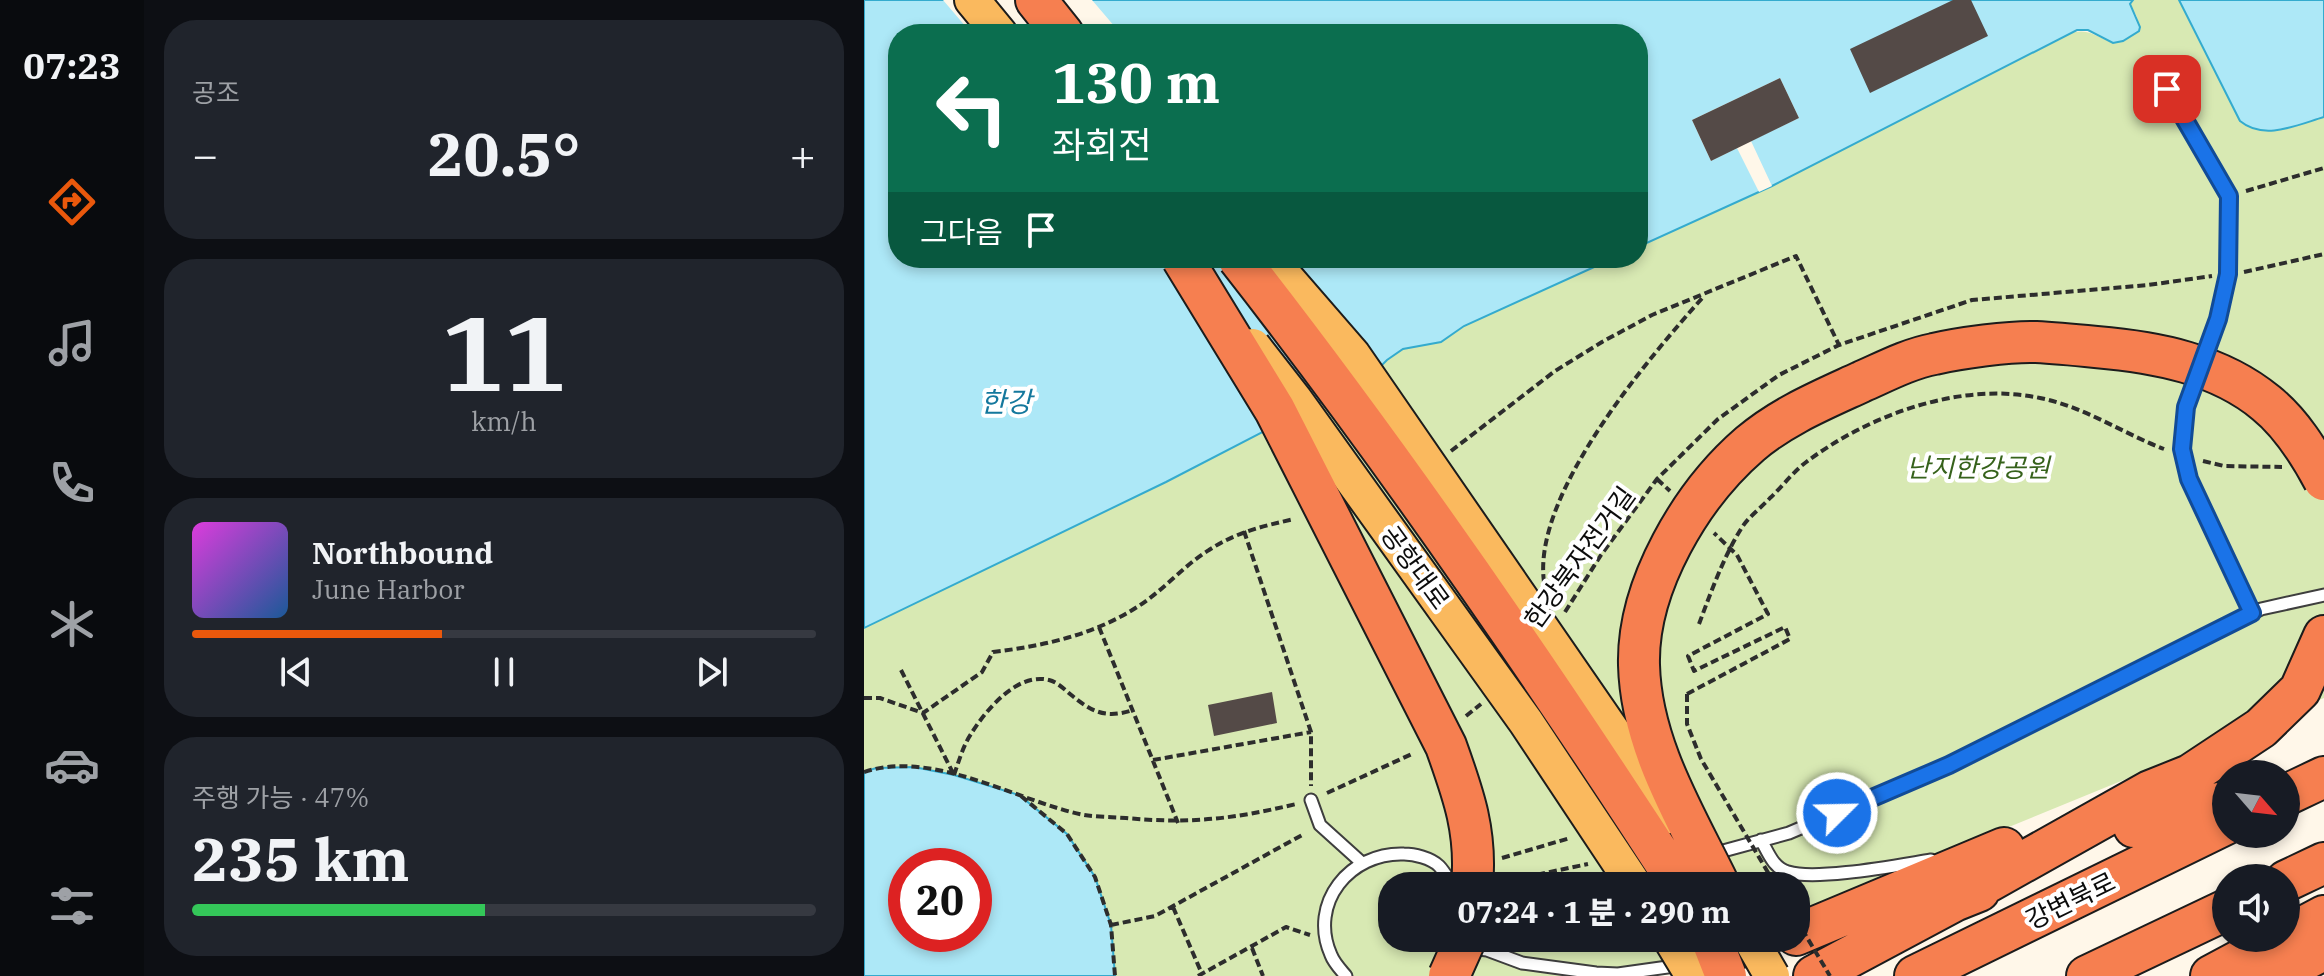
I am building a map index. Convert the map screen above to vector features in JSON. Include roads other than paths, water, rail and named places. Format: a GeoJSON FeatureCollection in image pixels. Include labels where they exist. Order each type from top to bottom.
{"type":"FeatureCollection","features":[{"type":"Feature","properties":{"kind":"highway"},"geometry":{"type":"LineString","coordinates":[[1036,0],[1055,24]]}},
{"type":"Feature","properties":{"kind":"highway"},"geometry":{"type":"LineString","coordinates":[[1188,268],[1275,410],[1446,746],[1465,798],[1475,855],[1488,872]]}},
{"type":"Feature","properties":{"kind":"highway"},"geometry":{"type":"LineString","coordinates":[[1246,268],[1329,374],[1568,713],[1675,872]]}},
{"type":"Feature","properties":{"kind":"highway"},"geometry":{"type":"LineString","coordinates":[[1677,872],[1658,760],[1643,700],[1639,664],[1643,613],[1670,547],[1702,495],[1750,444],[1799,410],[1904,363],[1933,354],[2033,342],[2136,350],[2212,369],[2266,403],[2304,444],[2324,480]]}},
{"type":"Feature","properties":{"kind":"highway"},"geometry":{"type":"LineString","coordinates":[[1810,929],[2092,811],[2190,775],[2261,728],[2300,690],[2324,636]]}},
{"type":"Feature","properties":{"kind":"highway"},"geometry":{"type":"LineString","coordinates":[[1814,976],[2150,791]]}},
{"type":"Feature","properties":{"kind":"highway"},"geometry":{"type":"LineString","coordinates":[[1954,901],[2035,870],[2175,809],[2212,804]]}},
{"type":"Feature","properties":{"kind":"highway","name":"강변북로"},"geometry":{"type":"LineString","coordinates":[[1915,976],[2212,831]]}},
{"type":"Feature","properties":{"kind":"highway"},"geometry":{"type":"LineString","coordinates":[[2300,874],[2324,863]]}},
{"type":"Feature","properties":{"kind":"highway"},"geometry":{"type":"LineString","coordinates":[[2300,929],[2324,916]]}},
{"type":"Feature","properties":{"kind":"highway"},"geometry":{"type":"LineString","coordinates":[[2087,976],[2212,917]]}},
{"type":"Feature","properties":{"kind":"highway"},"geometry":{"type":"LineString","coordinates":[[2272,976],[2324,950]]}},
{"type":"Feature","properties":{"kind":"highway"},"geometry":{"type":"LineString","coordinates":[[1715,962],[1745,952]]}},
{"type":"Feature","properties":{"kind":"highway"},"geometry":{"type":"LineString","coordinates":[[2211,976],[2256,952]]}},
{"type":"Feature","properties":{"kind":"main road"},"geometry":{"type":"LineString","coordinates":[[972,0],[992,24]]}},
{"type":"Feature","properties":{"kind":"main road"},"geometry":{"type":"LineString","coordinates":[[1047,0],[1067,24]]}},
{"type":"Feature","properties":{"kind":"main road","name":"공항대로"},"geometry":{"type":"LineString","coordinates":[[1190,268],[1295,400],[1526,722],[1673,872]]}},
{"type":"Feature","properties":{"kind":"main road"},"geometry":{"type":"LineString","coordinates":[[1278,268],[1353,355],[1675,872]]}},
{"type":"Feature","properties":{"kind":"main road"},"geometry":{"type":"LineString","coordinates":[[1696,952],[1715,962],[1772,976]]}},
{"type":"Feature","properties":{"kind":"lane"},"geometry":{"type":"LineString","coordinates":[[2151,63],[2229,196],[2228,274],[2218,319],[2186,407],[2182,449],[2189,479],[2252,613]]}},
{"type":"Feature","properties":{"kind":"lane"},"geometry":{"type":"LineString","coordinates":[[1689,872],[1949,765],[2252,613],[2324,595]]}},
{"type":"Feature","properties":{"kind":"lane"},"geometry":{"type":"LineString","coordinates":[[1311,800],[1320,825],[1361,862]]}},
{"type":"Feature","properties":{"kind":"lane"},"geometry":{"type":"LineString","coordinates":[[1761,840],[1774,864],[1788,872],[1826,874],[1995,851]]}},
{"type":"Feature","properties":{"kind":"lane"},"geometry":{"type":"LineString","coordinates":[[1346,976],[1331,956],[1325,930],[1328,904],[1341,880],[1361,862],[1386,853],[1413,854],[1437,864],[1443,872]]}},
{"type":"Feature","properties":{"kind":"lane"},"geometry":{"type":"LineString","coordinates":[[1460,955],[1487,950],[1522,963],[1618,974],[1715,962]]}},
{"type":"Feature","properties":{"kind":"water","name":"한강"},"geometry":{"type":"Polygon","coordinates":[[[864,0],[2133,0],[2130,4],[2140,27],[2139,31],[2123,41],[2113,43],[2088,30],[2077,30],[1772,186],[1648,242],[1648,24],[888,24],[888,268],[1592,268],[1464,326],[1441,342],[1403,349],[1371,376],[1166,482],[864,628],[864,0]]]}},
{"type":"Feature","properties":{"kind":"water"},"geometry":{"type":"Polygon","coordinates":[[[2179,0],[2324,0],[2324,117],[2270,131],[2249,127],[2240,121],[2179,0]]]}},
{"type":"Feature","properties":{"kind":"water"},"geometry":{"type":"Polygon","coordinates":[[[914,767],[954,775],[1019,795],[1067,834],[1095,877],[1111,925],[1115,976],[864,976],[864,772],[876,768],[914,767]]]}},
{"type":"Feature","properties":{"kind":"park label","name":"난지한강공원"},"geometry":{"type":"Point","coordinates":[1978,467]}}]}
